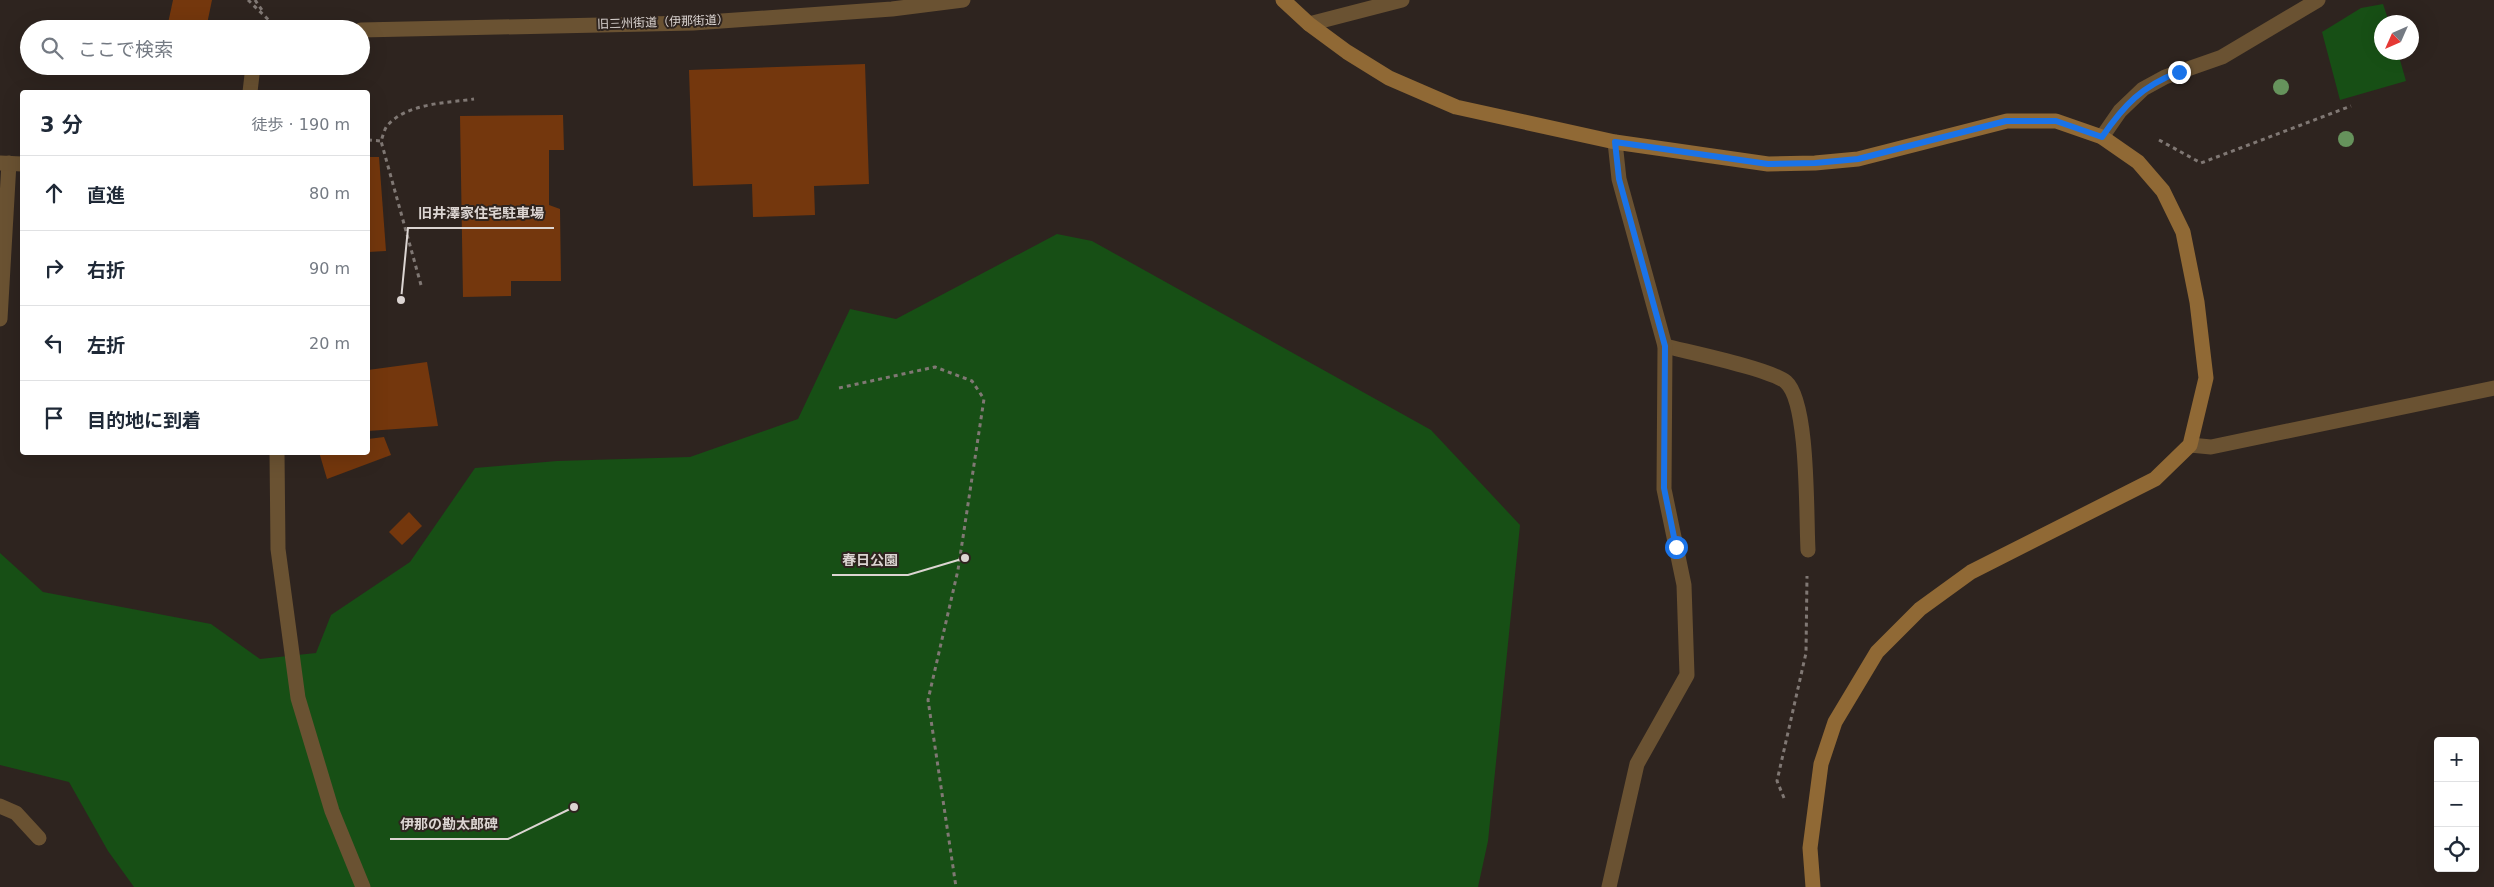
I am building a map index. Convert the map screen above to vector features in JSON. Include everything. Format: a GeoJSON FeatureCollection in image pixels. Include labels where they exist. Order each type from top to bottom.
{"type":"FeatureCollection","features":[{"type":"Feature","properties":{"kind":"street","name":"旧三州街道（伊那街道）"},"geometry":{"type":"LineString","coordinates":[[370,30],[693,23],[892,9],[963,0]]}},
{"type":"Feature","properties":{"kind":"street"},"geometry":{"type":"LineString","coordinates":[[1283,0],[1309,24],[1347,52],[1389,78],[1456,107],[1615,142],[1768,164],[1815,163],[1858,159],[2006,121],[2056,121],[2102,137],[2138,162],[2163,191],[2183,232],[2196,302],[2206,378],[2190,445],[2155,479],[1972,572],[1920,609],[1877,652],[1835,722],[1820,764],[1810,848],[1813,887]]}},
{"type":"Feature","properties":{"kind":"street"},"geometry":{"type":"LineString","coordinates":[[1309,24],[1402,0]]}},
{"type":"Feature","properties":{"kind":"street"},"geometry":{"type":"LineString","coordinates":[[2102,137],[2120,111],[2143,89],[2165,77],[2222,57],[2318,0]]}},
{"type":"Feature","properties":{"kind":"street"},"geometry":{"type":"LineString","coordinates":[[250,90],[251,75]]}},
{"type":"Feature","properties":{"kind":"street"},"geometry":{"type":"LineString","coordinates":[[1609,887],[1637,764],[1687,675],[1684,585],[1664,488],[1665,346],[1619,179],[1615,142]]}},
{"type":"Feature","properties":{"kind":"street"},"geometry":{"type":"LineString","coordinates":[[0,319],[11,163]]}},
{"type":"Feature","properties":{"kind":"street"},"geometry":{"type":"LineString","coordinates":[[1665,346],[1767,373],[1786,382],[1797,400],[1803,428],[1808,550]]}},
{"type":"Feature","properties":{"kind":"street"},"geometry":{"type":"LineString","coordinates":[[2471,393],[2494,382]]}},
{"type":"Feature","properties":{"kind":"street"},"geometry":{"type":"LineString","coordinates":[[2190,445],[2211,447],[2494,388]]}},
{"type":"Feature","properties":{"kind":"street"},"geometry":{"type":"LineString","coordinates":[[276,455],[278,549],[298,698],[332,811],[363,887]]}},
{"type":"Feature","properties":{"kind":"street"},"geometry":{"type":"LineString","coordinates":[[0,806],[16,813],[39,838]]}},
{"type":"Feature","properties":{"kind":"path"},"geometry":{"type":"LineString","coordinates":[[248,0],[267,18]]}},
{"type":"Feature","properties":{"kind":"path"},"geometry":{"type":"LineString","coordinates":[[256,0],[267,18]]}},
{"type":"Feature","properties":{"kind":"path"},"geometry":{"type":"LineString","coordinates":[[421,285],[381,140],[386,127],[407,113],[422,107],[474,99]]}},
{"type":"Feature","properties":{"kind":"path"},"geometry":{"type":"LineString","coordinates":[[2159,140],[2201,163],[2350,106]]}},
{"type":"Feature","properties":{"kind":"path"},"geometry":{"type":"LineString","coordinates":[[370,140],[381,140]]}},
{"type":"Feature","properties":{"kind":"path"},"geometry":{"type":"LineString","coordinates":[[839,388],[935,367],[972,381],[984,399],[958,570],[928,700],[956,887]]}},
{"type":"Feature","properties":{"kind":"path"},"geometry":{"type":"LineString","coordinates":[[1784,798],[1776,781],[1806,653],[1808,550]]}},
{"type":"Feature","properties":{"kind":"green space"},"geometry":{"type":"Polygon","coordinates":[[[2383,4],[2387,15],[2374,15],[2374,60],[2400,60],[2406,81],[2340,100],[2322,32],[2361,8],[2383,4]]]}},
{"type":"Feature","properties":{"kind":"green space"},"geometry":{"type":"Polygon","coordinates":[[[1057,234],[1092,241],[1431,430],[1520,525],[1488,841],[1478,887],[134,887],[108,851],[69,782],[0,765],[0,553],[43,592],[211,624],[260,659],[316,653],[331,615],[410,562],[475,468],[557,461],[690,457],[798,419],[850,309],[896,319],[1057,234]]]}},
{"type":"Feature","properties":{"kind":"building"},"geometry":{"type":"Polygon","coordinates":[[[173,0],[212,0],[208,20],[169,20],[173,0]]]}},
{"type":"Feature","properties":{"kind":"building"},"geometry":{"type":"Polygon","coordinates":[[[865,64],[869,184],[814,186],[815,215],[753,217],[752,184],[693,186],[689,70],[865,64]]]}},
{"type":"Feature","properties":{"kind":"building"},"geometry":{"type":"Polygon","coordinates":[[[563,115],[564,150],[549,150],[549,205],[560,209],[561,281],[511,281],[511,296],[463,297],[460,116],[563,115]]]}},
{"type":"Feature","properties":{"kind":"building"},"geometry":{"type":"Polygon","coordinates":[[[370,157],[379,157],[386,251],[370,252],[370,157]]]}},
{"type":"Feature","properties":{"kind":"building"},"geometry":{"type":"Polygon","coordinates":[[[427,362],[438,426],[370,431],[370,370],[427,362]]]}},
{"type":"Feature","properties":{"kind":"building"},"geometry":{"type":"Polygon","coordinates":[[[384,437],[391,455],[327,479],[320,455],[370,455],[370,439],[384,437]]]}},
{"type":"Feature","properties":{"kind":"building"},"geometry":{"type":"Polygon","coordinates":[[[409,512],[422,526],[402,545],[389,532],[409,512]]]}},
{"type":"Feature","properties":{"kind":"place","name":"旧井澤家住宅駐車場"},"geometry":{"type":"Point","coordinates":[401,300]}},
{"type":"Feature","properties":{"kind":"place","name":"春日公園"},"geometry":{"type":"Point","coordinates":[965,558]}},
{"type":"Feature","properties":{"kind":"place","name":"伊那の勘太郎碑"},"geometry":{"type":"Point","coordinates":[574,807]}},
{"type":"Feature","properties":{"kind":"route"},"geometry":{"type":"LineString","coordinates":[[1676,547],[1664,488],[1665,346],[1619,179],[1615,142],[1768,164],[1815,163],[1858,159],[2006,121],[2056,121],[2102,137],[2120,111],[2143,89],[2179,72]]}}]}
